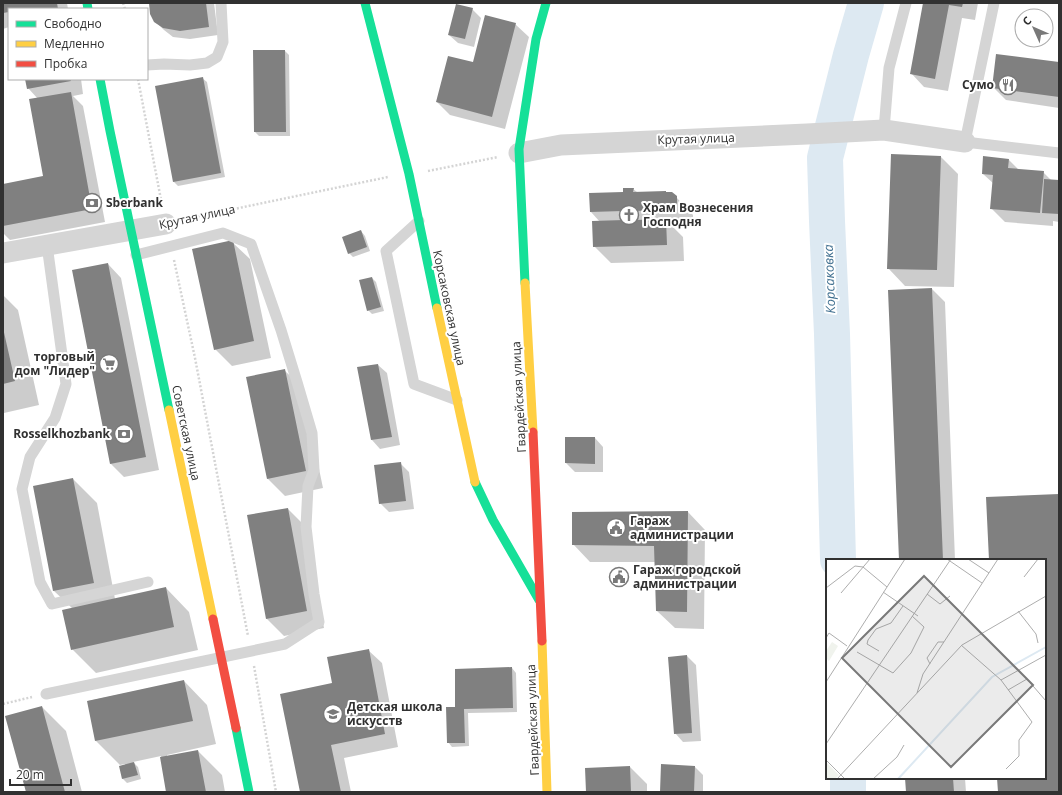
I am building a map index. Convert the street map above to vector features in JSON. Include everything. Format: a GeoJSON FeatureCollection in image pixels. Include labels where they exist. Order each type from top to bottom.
{"type":"FeatureCollection","features":[{"type":"Feature","properties":{"kind":"main road","name":"Корсаковская улица"},"geometry":{"type":"LineString","coordinates":[[365,3],[409,174],[474,480],[493,520],[541,605]]}},
{"type":"Feature","properties":{"kind":"main road","name":"Гвардейская улица"},"geometry":{"type":"LineString","coordinates":[[546,3],[536,39],[519,153],[541,605],[547,792]]}},
{"type":"Feature","properties":{"kind":"main road","name":"Советская улица"},"geometry":{"type":"LineString","coordinates":[[100,80],[249,792]]}},
{"type":"Feature","properties":{"kind":"street","name":"Крутая улица"},"geometry":{"type":"LineString","coordinates":[[519,153],[561,145],[884,130],[965,142]]}},
{"type":"Feature","properties":{"kind":"street","name":"Крутая улица"},"geometry":{"type":"LineString","coordinates":[[3,253],[166,224]]}},
{"type":"Feature","properties":{"kind":"lane"},"geometry":{"type":"LineString","coordinates":[[148,65],[190,65],[207,63],[217,56],[223,42],[221,3]]}},
{"type":"Feature","properties":{"kind":"lane"},"geometry":{"type":"LineString","coordinates":[[884,130],[889,68],[906,3]]}},
{"type":"Feature","properties":{"kind":"lane"},"geometry":{"type":"LineString","coordinates":[[994,3],[965,142],[1059,153]]}},
{"type":"Feature","properties":{"kind":"lane"},"geometry":{"type":"LineString","coordinates":[[419,221],[386,251],[414,384],[457,400]]}},
{"type":"Feature","properties":{"kind":"lane"},"geometry":{"type":"LineString","coordinates":[[46,694],[285,644],[319,622],[306,527],[308,486],[314,470],[312,433],[298,382],[251,244],[223,233],[136,254]]}},
{"type":"Feature","properties":{"kind":"lane"},"geometry":{"type":"LineString","coordinates":[[48,245],[66,384],[55,418],[30,457],[22,489],[40,582],[52,604],[148,582]]}},
{"type":"Feature","properties":{"kind":"path"},"geometry":{"type":"LineString","coordinates":[[138,80],[166,224]]}},
{"type":"Feature","properties":{"kind":"path"},"geometry":{"type":"LineString","coordinates":[[428,171],[519,153]]}},
{"type":"Feature","properties":{"kind":"path","name":"Крутая улица"},"geometry":{"type":"LineString","coordinates":[[166,224],[390,177]]}},
{"type":"Feature","properties":{"kind":"path"},"geometry":{"type":"LineString","coordinates":[[170,246],[195,358],[251,650],[276,792]]}},
{"type":"Feature","properties":{"kind":"path"},"geometry":{"type":"LineString","coordinates":[[3,704],[46,694]]}},
{"type":"Feature","properties":{"kind":"building"},"geometry":{"type":"Polygon","coordinates":[[[3,3],[57,3],[58,8],[8,8],[8,12],[3,13],[3,3]]]}},
{"type":"Feature","properties":{"kind":"building"},"geometry":{"type":"Polygon","coordinates":[[[149,3],[206,3],[209,27],[180,31],[163,28],[154,22],[150,14],[149,3]]]}},
{"type":"Feature","properties":{"kind":"building"},"geometry":{"type":"Polygon","coordinates":[[[923,3],[963,3],[962,7],[949,5],[935,79],[910,74],[923,3]]]}},
{"type":"Feature","properties":{"kind":"building"},"geometry":{"type":"Polygon","coordinates":[[[456,4],[473,8],[465,39],[448,35],[456,4]]]}},
{"type":"Feature","properties":{"kind":"building"},"geometry":{"type":"Polygon","coordinates":[[[485,15],[516,23],[492,117],[436,102],[448,56],[473,62],[485,15]]]}},
{"type":"Feature","properties":{"kind":"building"},"geometry":{"type":"Polygon","coordinates":[[[253,50],[285,50],[286,132],[254,132],[253,50]]]}},
{"type":"Feature","properties":{"kind":"building"},"geometry":{"type":"Polygon","coordinates":[[[996,54],[1059,62],[1059,97],[992,88],[996,54]]]}},
{"type":"Feature","properties":{"kind":"building"},"geometry":{"type":"Polygon","coordinates":[[[203,77],[221,173],[173,182],[155,86],[203,77]]]}},
{"type":"Feature","properties":{"kind":"building"},"geometry":{"type":"Polygon","coordinates":[[[25,80],[71,81],[27,89],[25,80]]]}},
{"type":"Feature","properties":{"kind":"building"},"geometry":{"type":"Polygon","coordinates":[[[71,92],[92,209],[3,226],[3,184],[43,176],[29,99],[71,92]]]}},
{"type":"Feature","properties":{"kind":"building"},"geometry":{"type":"Polygon","coordinates":[[[891,154],[941,156],[937,270],[887,269],[891,154]]]}},
{"type":"Feature","properties":{"kind":"building"},"geometry":{"type":"Polygon","coordinates":[[[983,156],[1009,159],[1008,168],[1044,171],[1040,213],[990,209],[993,175],[982,174],[983,156]]]}},
{"type":"Feature","properties":{"kind":"building"},"geometry":{"type":"Polygon","coordinates":[[[1044,179],[1059,180],[1059,214],[1042,213],[1044,179]]]}},
{"type":"Feature","properties":{"kind":"building","name":"Храм Вознесения Господня"},"geometry":{"type":"Polygon","coordinates":[[[623,188],[634,188],[633,192],[666,191],[672,192],[677,196],[677,204],[672,208],[667,208],[667,210],[634,211],[634,220],[666,219],[667,245],[593,247],[592,221],[624,220],[623,211],[590,212],[589,193],[623,192],[623,188]]]}},
{"type":"Feature","properties":{"kind":"building"},"geometry":{"type":"Polygon","coordinates":[[[361,230],[367,247],[348,254],[342,237],[361,230]]]}},
{"type":"Feature","properties":{"kind":"building"},"geometry":{"type":"Polygon","coordinates":[[[233,240],[254,341],[214,350],[192,249],[233,240]]]}},
{"type":"Feature","properties":{"kind":"building","name":"торговый дом \"Лидер\""},"geometry":{"type":"Polygon","coordinates":[[[108,263],[146,457],[110,464],[72,270],[108,263]]]}},
{"type":"Feature","properties":{"kind":"building"},"geometry":{"type":"Polygon","coordinates":[[[372,277],[381,307],[367,311],[359,280],[372,277]]]}},
{"type":"Feature","properties":{"kind":"building"},"geometry":{"type":"Polygon","coordinates":[[[932,288],[943,559],[899,559],[888,290],[932,288]]]}},
{"type":"Feature","properties":{"kind":"building"},"geometry":{"type":"Polygon","coordinates":[[[3,328],[15,381],[3,384],[3,328]]]}},
{"type":"Feature","properties":{"kind":"building"},"geometry":{"type":"Polygon","coordinates":[[[378,364],[392,437],[371,440],[357,367],[378,364]]]}},
{"type":"Feature","properties":{"kind":"building"},"geometry":{"type":"Polygon","coordinates":[[[285,369],[306,471],[267,479],[246,377],[285,369]]]}},
{"type":"Feature","properties":{"kind":"building"},"geometry":{"type":"Polygon","coordinates":[[[565,437],[595,437],[595,464],[565,463],[565,437]]]}},
{"type":"Feature","properties":{"kind":"building"},"geometry":{"type":"Polygon","coordinates":[[[401,462],[406,501],[379,504],[374,465],[401,462]]]}},
{"type":"Feature","properties":{"kind":"building"},"geometry":{"type":"Polygon","coordinates":[[[73,478],[94,583],[53,591],[33,486],[73,478]]]}},
{"type":"Feature","properties":{"kind":"building"},"geometry":{"type":"Polygon","coordinates":[[[1059,494],[1059,792],[998,792],[997,779],[1046,779],[1046,559],[989,559],[986,497],[1059,494]]]}},
{"type":"Feature","properties":{"kind":"building"},"geometry":{"type":"Polygon","coordinates":[[[288,508],[307,611],[266,619],[247,515],[288,508]]]}},
{"type":"Feature","properties":{"kind":"building"},"geometry":{"type":"Polygon","coordinates":[[[688,511],[687,612],[656,611],[654,546],[572,545],[572,512],[688,511]]]}},
{"type":"Feature","properties":{"kind":"building"},"geometry":{"type":"Polygon","coordinates":[[[166,587],[174,627],[71,650],[62,610],[166,587]]]}},
{"type":"Feature","properties":{"kind":"building","name":"Детская школа искусств"},"geometry":{"type":"Polygon","coordinates":[[[369,649],[385,734],[331,745],[341,792],[300,792],[280,694],[332,683],[327,657],[369,649]]]}},
{"type":"Feature","properties":{"kind":"building"},"geometry":{"type":"Polygon","coordinates":[[[687,655],[692,733],[674,734],[668,657],[687,655]]]}},
{"type":"Feature","properties":{"kind":"building"},"geometry":{"type":"Polygon","coordinates":[[[512,667],[513,708],[464,709],[465,743],[447,743],[446,707],[455,707],[455,669],[512,667]]]}},
{"type":"Feature","properties":{"kind":"building"},"geometry":{"type":"Polygon","coordinates":[[[184,680],[193,721],[95,741],[87,701],[184,680]]]}},
{"type":"Feature","properties":{"kind":"building"},"geometry":{"type":"Polygon","coordinates":[[[42,706],[65,792],[26,792],[5,716],[42,706]]]}},
{"type":"Feature","properties":{"kind":"building"},"geometry":{"type":"Polygon","coordinates":[[[198,750],[206,792],[166,792],[160,757],[198,750]]]}},
{"type":"Feature","properties":{"kind":"building"},"geometry":{"type":"Polygon","coordinates":[[[134,762],[138,775],[122,779],[119,766],[134,762]]]}},
{"type":"Feature","properties":{"kind":"building"},"geometry":{"type":"Polygon","coordinates":[[[661,764],[695,766],[694,792],[660,792],[661,764]]]}},
{"type":"Feature","properties":{"kind":"building"},"geometry":{"type":"Polygon","coordinates":[[[630,766],[631,792],[586,792],[585,768],[630,766]]]}},
{"type":"Feature","properties":{"kind":"building"},"geometry":{"type":"Polygon","coordinates":[[[905,779],[953,779],[954,792],[906,792],[905,779]]]}},
{"type":"Feature","properties":{"kind":"waterway","name":"Корсаковка"},"geometry":{"type":"LineString","coordinates":[[838,559],[832,334],[825,158],[851,55],[866,3]]}},
{"type":"Feature","properties":{"kind":"waterway","name":"Корсаковка"},"geometry":{"type":"LineString","coordinates":[[848,779],[848,792]]}},
{"type":"Feature","properties":{"kind":"traffic: fast"},"geometry":{"type":"LineString","coordinates":[[87,3],[88,8]]}},
{"type":"Feature","properties":{"kind":"traffic: fast"},"geometry":{"type":"LineString","coordinates":[[365,3],[409,174],[437,308]]}},
{"type":"Feature","properties":{"kind":"traffic: fast"},"geometry":{"type":"LineString","coordinates":[[525,283],[519,149],[536,39],[546,3]]}},
{"type":"Feature","properties":{"kind":"traffic: fast"},"geometry":{"type":"LineString","coordinates":[[100,80],[169,410]]}},
{"type":"Feature","properties":{"kind":"traffic: fast"},"geometry":{"type":"LineString","coordinates":[[475,482],[493,520],[539,600]]}},
{"type":"Feature","properties":{"kind":"traffic: fast"},"geometry":{"type":"LineString","coordinates":[[236,728],[249,792]]}},
{"type":"Feature","properties":{"kind":"traffic: slow"},"geometry":{"type":"LineString","coordinates":[[525,283],[533,432]]}},
{"type":"Feature","properties":{"kind":"traffic: slow"},"geometry":{"type":"LineString","coordinates":[[437,308],[475,482]]}},
{"type":"Feature","properties":{"kind":"traffic: slow"},"geometry":{"type":"LineString","coordinates":[[169,410],[213,619]]}},
{"type":"Feature","properties":{"kind":"traffic: slow"},"geometry":{"type":"LineString","coordinates":[[542,641],[547,792]]}},
{"type":"Feature","properties":{"kind":"traffic: jam"},"geometry":{"type":"LineString","coordinates":[[533,432],[542,641]]}},
{"type":"Feature","properties":{"kind":"traffic: jam"},"geometry":{"type":"LineString","coordinates":[[213,619],[236,728]]}},
{"type":"Feature","properties":{"kind":"place","name":"Сумо"},"geometry":{"type":"Point","coordinates":[1008,85]}},
{"type":"Feature","properties":{"kind":"place","name":"Sberbank"},"geometry":{"type":"Point","coordinates":[92,203]}},
{"type":"Feature","properties":{"kind":"place","name":"Храм Вознесения Господня"},"geometry":{"type":"Point","coordinates":[629,215]}},
{"type":"Feature","properties":{"kind":"place","name":"торговый дом \"Лидер\""},"geometry":{"type":"Point","coordinates":[109,364]}},
{"type":"Feature","properties":{"kind":"place","name":"Rosselkhozbank"},"geometry":{"type":"Point","coordinates":[124,434]}},
{"type":"Feature","properties":{"kind":"place","name":"Гараж администрации"},"geometry":{"type":"Point","coordinates":[616,528]}},
{"type":"Feature","properties":{"kind":"place","name":"Гараж городской администрации"},"geometry":{"type":"Point","coordinates":[619,577]}},
{"type":"Feature","properties":{"kind":"place","name":"Детская школа искусств"},"geometry":{"type":"Point","coordinates":[333,714]}}]}
